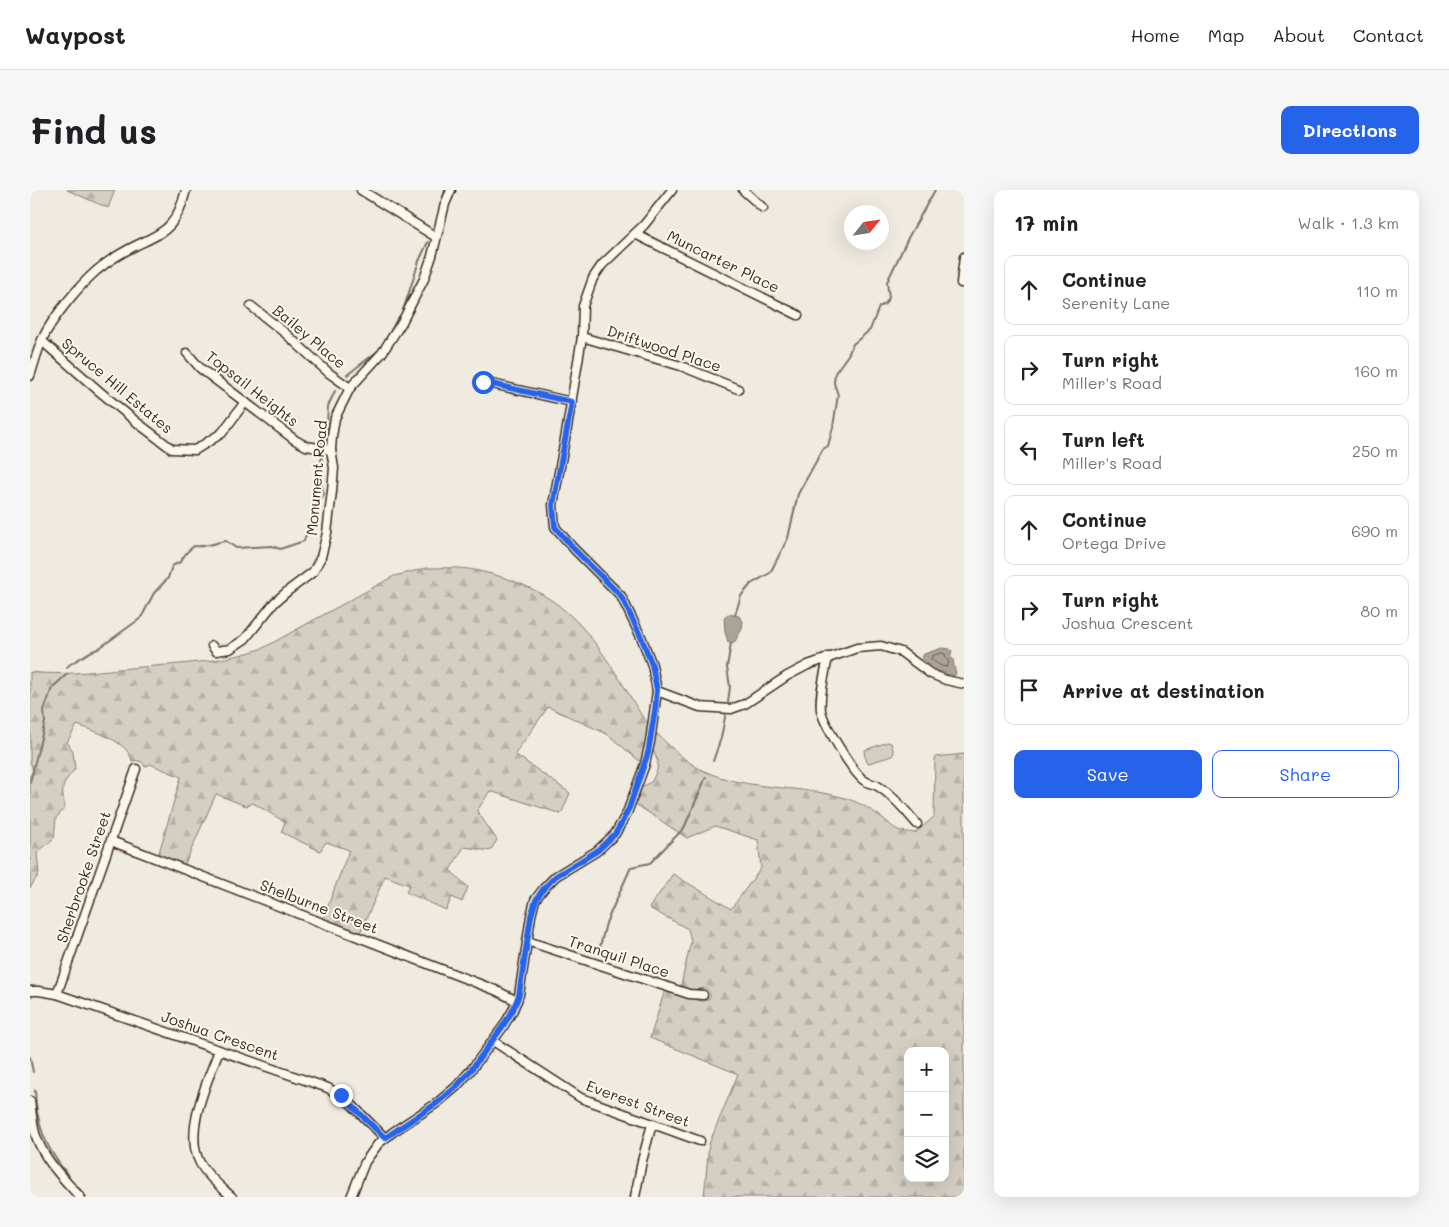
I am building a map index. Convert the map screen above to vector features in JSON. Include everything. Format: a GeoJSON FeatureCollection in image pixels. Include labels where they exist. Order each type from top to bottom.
{"type":"FeatureCollection","features":[{"type":"Feature","properties":{"kind":"street"},"geometry":{"type":"LineString","coordinates":[[30,376],[42,341],[58,314],[78,289],[93,274],[119,255],[159,234],[170,226],[179,210],[186,190]]}},
{"type":"Feature","properties":{"kind":"street"},"geometry":{"type":"LineString","coordinates":[[360,190],[436,237]]}},
{"type":"Feature","properties":{"kind":"street","name":"Monument Road"},"geometry":{"type":"LineString","coordinates":[[212,646],[216,651],[230,649],[245,639],[275,602],[313,572],[321,557],[327,533],[334,468],[331,450],[335,418],[350,388],[382,353],[402,322],[424,279],[432,256],[445,204],[451,190]]}},
{"type":"Feature","properties":{"kind":"street"},"geometry":{"type":"LineString","coordinates":[[351,1197],[369,1156],[385,1138],[451,1091],[471,1070],[511,1015],[521,988],[527,942],[536,900],[544,888],[556,876],[601,847],[615,834],[624,819],[636,790],[648,753],[657,690],[652,665],[642,639],[621,596],[555,527],[553,505],[582,337],[583,306],[593,278],[602,265],[650,219],[672,190]]}},
{"type":"Feature","properties":{"kind":"street"},"geometry":{"type":"LineString","coordinates":[[743,190],[763,208]]}},
{"type":"Feature","properties":{"kind":"street","name":"Muncarter Place"},"geometry":{"type":"LineString","coordinates":[[635,234],[798,315]]}},
{"type":"Feature","properties":{"kind":"street"},"geometry":{"type":"LineString","coordinates":[[961,283],[964,257]]}},
{"type":"Feature","properties":{"kind":"street","name":"Bailey Place"},"geometry":{"type":"LineString","coordinates":[[251,306],[288,336],[328,373],[350,388]]}},
{"type":"Feature","properties":{"kind":"street","name":"Driftwood Place"},"geometry":{"type":"LineString","coordinates":[[582,337],[682,366],[738,389]]}},
{"type":"Feature","properties":{"kind":"street","name":"Spruce Hill Estates"},"geometry":{"type":"LineString","coordinates":[[42,341],[100,392],[172,449],[195,450],[211,440],[222,432],[245,402]]}},
{"type":"Feature","properties":{"kind":"street","name":"Topsail Heights"},"geometry":{"type":"LineString","coordinates":[[187,353],[200,368],[299,443],[331,450]]}},
{"type":"Feature","properties":{"kind":"street"},"geometry":{"type":"LineString","coordinates":[[483,382],[572,402]]}},
{"type":"Feature","properties":{"kind":"street"},"geometry":{"type":"LineString","coordinates":[[657,690],[700,707],[731,709],[745,704],[787,676],[828,657],[857,648],[881,646],[901,652],[931,674],[964,684]]}},
{"type":"Feature","properties":{"kind":"street"},"geometry":{"type":"LineString","coordinates":[[828,657],[821,711],[825,721],[855,772],[865,781],[875,785],[897,801],[918,824]]}},
{"type":"Feature","properties":{"kind":"street","name":"Sherbrooke Street"},"geometry":{"type":"LineString","coordinates":[[57,994],[136,769]]}},
{"type":"Feature","properties":{"kind":"street","name":"Shelburne Street"},"geometry":{"type":"LineString","coordinates":[[111,841],[446,970],[517,1001]]}},
{"type":"Feature","properties":{"kind":"street","name":"Tranquil Place"},"geometry":{"type":"LineString","coordinates":[[527,942],[689,994],[703,995]]}},
{"type":"Feature","properties":{"kind":"street","name":"Joshua Crescent"},"geometry":{"type":"LineString","coordinates":[[30,991],[57,994],[335,1092],[347,1100],[385,1138]]}},
{"type":"Feature","properties":{"kind":"street","name":"Everest Street"},"geometry":{"type":"LineString","coordinates":[[493,1041],[577,1096],[700,1141]]}},
{"type":"Feature","properties":{"kind":"street"},"geometry":{"type":"LineString","coordinates":[[219,1050],[200,1105],[195,1139],[200,1163],[232,1197]]}},
{"type":"Feature","properties":{"kind":"street"},"geometry":{"type":"LineString","coordinates":[[30,1101],[33,1140],[49,1162],[80,1197]]}},
{"type":"Feature","properties":{"kind":"street"},"geometry":{"type":"LineString","coordinates":[[635,1197],[652,1124]]}},
{"type":"Feature","properties":{"kind":"green space"},"geometry":{"type":"Polygon","coordinates":[[[67,190],[115,190],[108,208],[67,190]]]}},
{"type":"Feature","properties":{"kind":"green space"},"geometry":{"type":"Polygon","coordinates":[[[427,568],[464,568],[494,575],[531,588],[563,609],[597,645],[651,727],[643,764],[607,734],[548,707],[515,754],[570,793],[561,814],[490,791],[477,811],[497,840],[490,851],[464,847],[450,870],[468,887],[462,902],[452,897],[446,910],[406,892],[409,885],[385,876],[360,933],[323,919],[349,850],[326,842],[320,851],[281,832],[285,822],[253,803],[246,806],[216,794],[184,866],[158,856],[181,777],[150,764],[145,767],[140,761],[132,761],[129,754],[117,742],[77,725],[67,742],[73,751],[75,769],[63,787],[65,808],[56,818],[54,838],[37,853],[39,874],[30,888],[30,775],[34,774],[30,761],[30,672],[93,672],[198,662],[247,653],[263,648],[394,576],[427,568]]]}},
{"type":"Feature","properties":{"kind":"green space"},"geometry":{"type":"Polygon","coordinates":[[[655,732],[689,762],[702,770],[720,777],[756,785],[830,794],[848,799],[871,810],[896,829],[915,833],[934,817],[935,757],[964,754],[964,1197],[704,1197],[709,1144],[738,1074],[650,1038],[665,990],[702,1001],[708,999],[710,994],[704,988],[691,992],[680,989],[691,941],[688,929],[649,908],[673,874],[731,909],[761,868],[758,840],[715,826],[687,838],[634,803],[641,788],[652,781],[658,762],[652,748],[655,732]]]}},
{"type":"Feature","properties":{"kind":"green space"},"geometry":{"type":"Polygon","coordinates":[[[888,742],[891,743],[894,753],[892,756],[867,762],[865,750],[888,742]]]}},
{"type":"Feature","properties":{"kind":"water"},"geometry":{"type":"Polygon","coordinates":[[[728,614],[739,616],[743,621],[742,629],[734,643],[728,642],[725,632],[724,617],[728,614]]]}},
{"type":"Feature","properties":{"kind":"water"},"geometry":{"type":"Polygon","coordinates":[[[942,648],[952,651],[950,657],[953,659],[956,674],[953,676],[939,671],[921,659],[924,654],[942,648]]]}},
{"type":"Feature","properties":{"kind":"waterway"},"geometry":{"type":"LineString","coordinates":[[442,202],[445,190]]}},
{"type":"Feature","properties":{"kind":"waterway"},"geometry":{"type":"LineString","coordinates":[[735,615],[741,596],[751,584],[770,573],[788,538],[798,494],[823,449],[828,446],[838,395],[834,383],[835,373],[848,355],[853,344],[870,330],[879,307],[885,304],[889,298],[887,282],[909,236],[935,190]]}},
{"type":"Feature","properties":{"kind":"waterway"},"geometry":{"type":"LineString","coordinates":[[387,338],[397,319],[402,314],[419,261],[428,242]]}},
{"type":"Feature","properties":{"kind":"waterway"},"geometry":{"type":"LineString","coordinates":[[347,375],[379,350]]}},
{"type":"Feature","properties":{"kind":"waterway"},"geometry":{"type":"LineString","coordinates":[[326,441],[328,406],[335,391]]}},
{"type":"Feature","properties":{"kind":"waterway"},"geometry":{"type":"LineString","coordinates":[[67,668],[90,652],[98,649],[141,618],[154,593],[168,578],[172,566],[180,562],[194,546],[226,541],[236,548],[272,546],[280,549],[304,541],[313,512],[324,494],[316,467],[320,464],[324,451]]}},
{"type":"Feature","properties":{"kind":"waterway"},"geometry":{"type":"LineString","coordinates":[[728,702],[730,687],[727,667],[731,643]]}},
{"type":"Feature","properties":{"kind":"waterway"},"geometry":{"type":"LineString","coordinates":[[30,782],[45,722],[44,711],[52,688],[67,674]]}},
{"type":"Feature","properties":{"kind":"waterway"},"geometry":{"type":"LineString","coordinates":[[713,761],[721,738],[726,712]]}},
{"type":"Feature","properties":{"kind":"waterway"},"geometry":{"type":"LineString","coordinates":[[600,947],[606,923],[631,867],[650,863],[684,828],[706,777]]}},
{"type":"Feature","properties":{"kind":"waterway"},"geometry":{"type":"LineString","coordinates":[[30,1057],[33,1072]]}},
{"type":"Feature","properties":{"kind":"waterway"},"geometry":{"type":"LineString","coordinates":[[35,1090],[40,1125],[44,1136],[54,1156],[69,1176]]}},
{"type":"Feature","properties":{"kind":"waterway"},"geometry":{"type":"LineString","coordinates":[[75,1184],[86,1197]]}},
{"type":"Feature","properties":{"kind":"route"},"geometry":{"type":"LineString","coordinates":[[341,1095],[385,1138],[437,1103],[456,1087],[471,1070],[503,1026],[517,1001],[523,976],[531,916],[536,900],[544,888],[556,876],[590,856],[615,834],[629,808],[648,753],[657,690],[652,665],[636,623],[621,596],[555,527],[553,505],[572,402],[483,382]]}}]}
